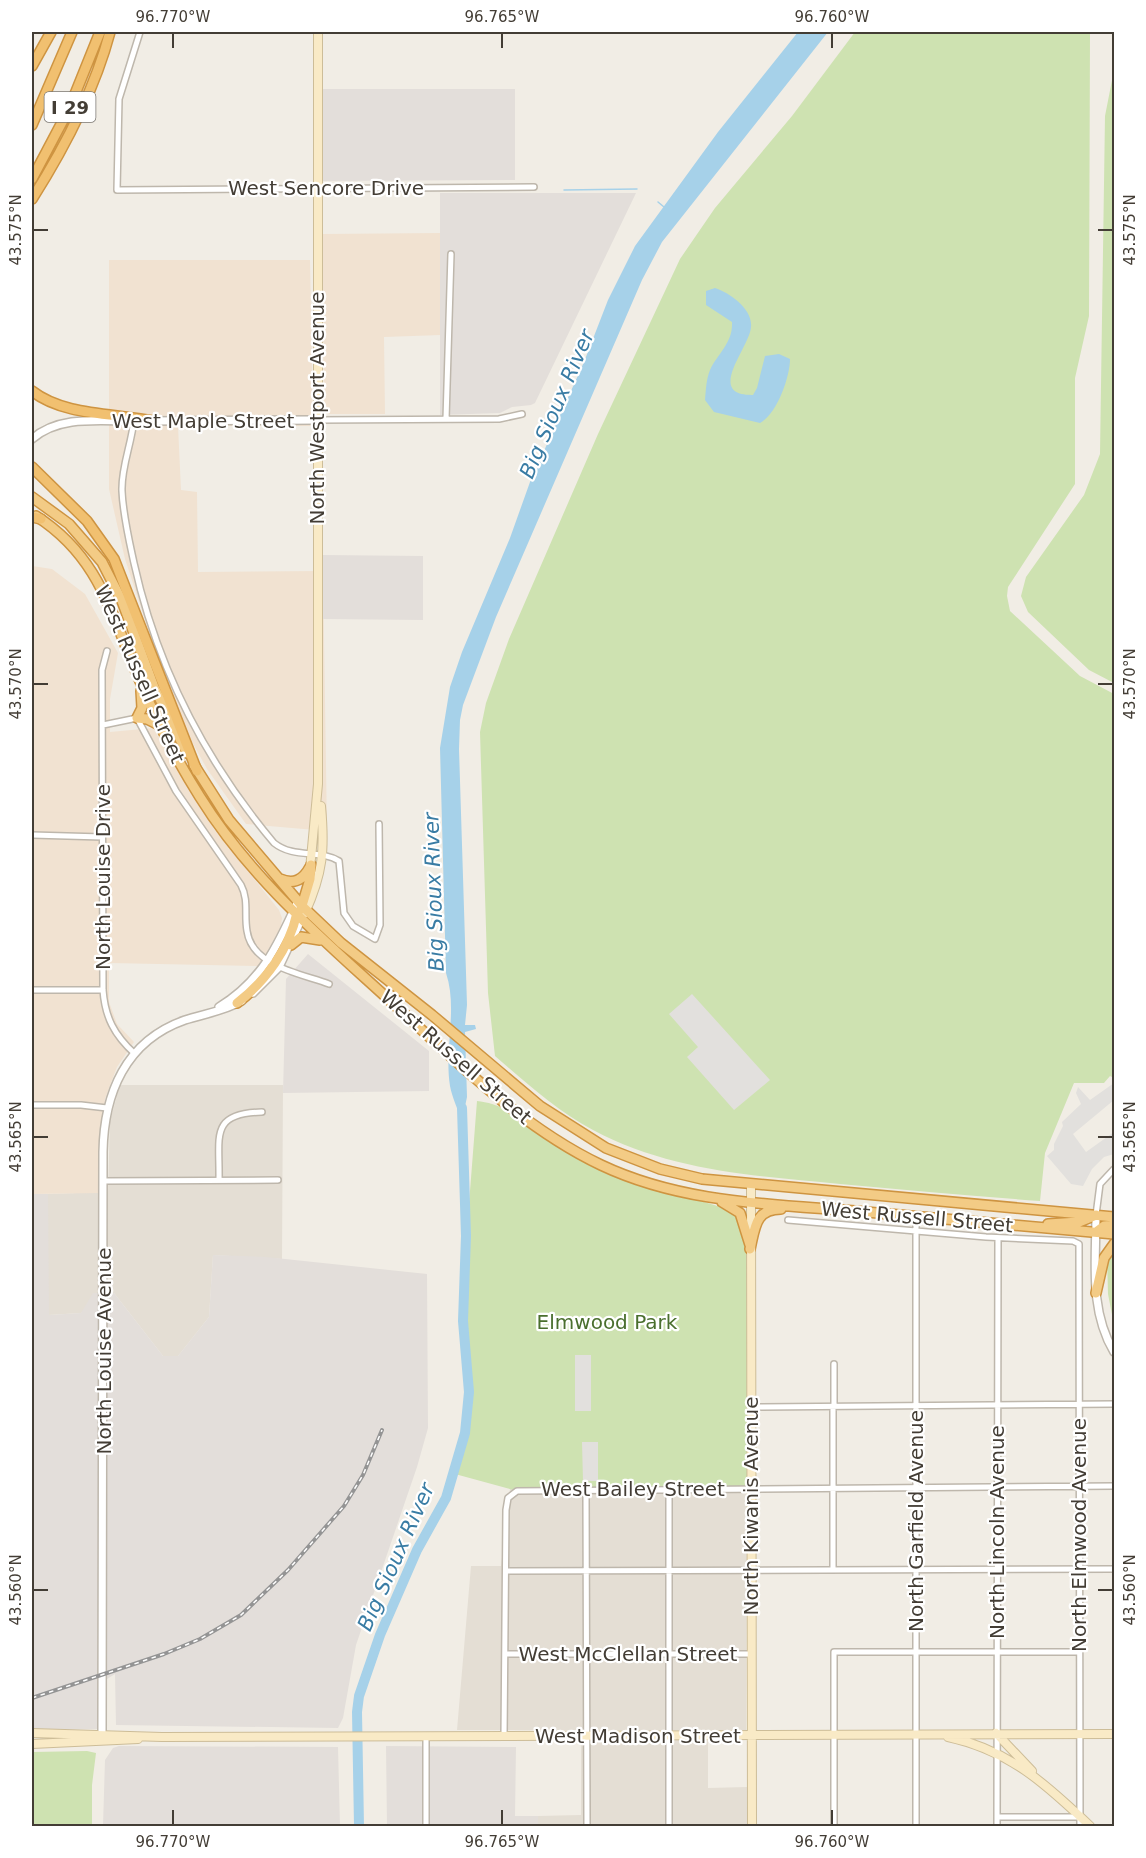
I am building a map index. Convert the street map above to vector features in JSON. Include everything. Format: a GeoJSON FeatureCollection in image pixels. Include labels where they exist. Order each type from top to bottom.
{"type":"FeatureCollection","features":[{"type":"Feature","properties":{"kind":"highway"},"geometry":{"type":"LineString","coordinates":[[32,66],[51,32]]}},
{"type":"Feature","properties":{"kind":"highway","name":"I 29"},"geometry":{"type":"LineString","coordinates":[[32,125],[72,32]]}},
{"type":"Feature","properties":{"kind":"highway","name":"I 29"},"geometry":{"type":"LineString","coordinates":[[32,179],[69,109],[100,32]]}},
{"type":"Feature","properties":{"kind":"highway"},"geometry":{"type":"LineString","coordinates":[[32,199],[82,110],[93,85],[110,32]]}},
{"type":"Feature","properties":{"kind":"highway"},"geometry":{"type":"LineString","coordinates":[[32,391],[58,405],[153,421]]}},
{"type":"Feature","properties":{"kind":"highway"},"geometry":{"type":"LineString","coordinates":[[32,467],[87,521],[114,559],[197,771]]}},
{"type":"Feature","properties":{"kind":"highway","name":"West Russell Street"},"geometry":{"type":"LineString","coordinates":[[32,497],[69,524],[89,544],[108,571],[165,711],[197,771],[229,820],[275,876],[302,906],[341,943],[557,1119],[606,1148],[680,1174],[751,1185],[1114,1217]]}},
{"type":"Feature","properties":{"kind":"highway","name":"West Russell Street"},"geometry":{"type":"LineString","coordinates":[[35,516],[73,547],[96,576],[112,608],[159,725],[187,777],[251,868],[297,916],[433,1041],[492,1092],[551,1136],[599,1164],[644,1182],[702,1196],[1114,1234]]}},
{"type":"Feature","properties":{"kind":"highway"},"geometry":{"type":"LineString","coordinates":[[139,679],[142,708],[138,718],[147,719],[159,725]]}},
{"type":"Feature","properties":{"kind":"highway"},"geometry":{"type":"LineString","coordinates":[[275,876],[283,880],[295,881],[305,875],[312,860]]}},
{"type":"Feature","properties":{"kind":"highway"},"geometry":{"type":"LineString","coordinates":[[237,1003],[275,964],[285,947],[302,906],[310,879],[312,860]]}},
{"type":"Feature","properties":{"kind":"highway"},"geometry":{"type":"LineString","coordinates":[[291,945],[302,937],[310,936],[330,947]]}},
{"type":"Feature","properties":{"kind":"highway"},"geometry":{"type":"LineString","coordinates":[[702,1196],[737,1210],[745,1224],[750,1249]]}},
{"type":"Feature","properties":{"kind":"highway"},"geometry":{"type":"LineString","coordinates":[[750,1249],[757,1219],[764,1212],[816,1208]]}},
{"type":"Feature","properties":{"kind":"highway"},"geometry":{"type":"LineString","coordinates":[[1016,1225],[1079,1222],[1096,1215]]}},
{"type":"Feature","properties":{"kind":"highway"},"geometry":{"type":"LineString","coordinates":[[1096,1232],[1104,1226],[1114,1225]]}},
{"type":"Feature","properties":{"kind":"highway"},"geometry":{"type":"LineString","coordinates":[[1096,1293],[1104,1258],[1114,1244]]}},
{"type":"Feature","properties":{"kind":"main road","name":"North Westport Avenue"},"geometry":{"type":"LineString","coordinates":[[302,906],[320,875],[324,856],[318,784],[318,32]]}},
{"type":"Feature","properties":{"kind":"main road","name":"North Westport Avenue"},"geometry":{"type":"LineString","coordinates":[[312,860],[318,784]]}},
{"type":"Feature","properties":{"kind":"main road","name":"North Kiwanis Avenue"},"geometry":{"type":"LineString","coordinates":[[751,1185],[752,1827]]}},
{"type":"Feature","properties":{"kind":"main road","name":"West Madison Street"},"geometry":{"type":"LineString","coordinates":[[32,1733],[102,1737],[1114,1734]]}},
{"type":"Feature","properties":{"kind":"main road"},"geometry":{"type":"LineString","coordinates":[[996,1733],[1043,1784],[1090,1827]]}},
{"type":"Feature","properties":{"kind":"main road"},"geometry":{"type":"LineString","coordinates":[[928,1734],[969,1742],[996,1752],[1043,1784]]}},
{"type":"Feature","properties":{"kind":"main road","name":"West Madison Street"},"geometry":{"type":"LineString","coordinates":[[32,1744],[102,1737]]}},
{"type":"Feature","properties":{"kind":"street","name":"West Sencore Drive"},"geometry":{"type":"LineString","coordinates":[[140,32],[119,99],[117,190],[534,187]]}},
{"type":"Feature","properties":{"kind":"street"},"geometry":{"type":"LineString","coordinates":[[446,419],[451,254]]}},
{"type":"Feature","properties":{"kind":"street","name":"West Maple Street"},"geometry":{"type":"LineString","coordinates":[[153,421],[498,419],[522,414]]}},
{"type":"Feature","properties":{"kind":"street","name":"West Maple Street"},"geometry":{"type":"LineString","coordinates":[[32,439],[42,431],[65,423],[134,419]]}},
{"type":"Feature","properties":{"kind":"street","name":"West Russell Street"},"geometry":{"type":"LineString","coordinates":[[134,419],[123,479],[123,502],[138,578],[171,678],[206,749],[267,835],[286,851],[312,860],[324,856]]}},
{"type":"Feature","properties":{"kind":"street","name":"North Louise Drive"},"geometry":{"type":"LineString","coordinates":[[107,651],[102,670],[103,990],[105,1009],[113,1029],[135,1054]]}},
{"type":"Feature","properties":{"kind":"street"},"geometry":{"type":"LineString","coordinates":[[103,724],[138,718]]}},
{"type":"Feature","properties":{"kind":"street","name":"West Russell Street"},"geometry":{"type":"LineString","coordinates":[[138,718],[176,791],[241,885],[246,897],[249,939],[258,952],[293,974],[329,984]]}},
{"type":"Feature","properties":{"kind":"street"},"geometry":{"type":"LineString","coordinates":[[324,856],[336,859],[341,864],[342,907],[347,919],[375,939],[380,925],[379,824]]}},
{"type":"Feature","properties":{"kind":"street"},"geometry":{"type":"LineString","coordinates":[[32,835],[102,837]]}},
{"type":"Feature","properties":{"kind":"street","name":"North Louise Avenue"},"geometry":{"type":"LineString","coordinates":[[210,1013],[245,989],[275,964],[291,945],[297,916]]}},
{"type":"Feature","properties":{"kind":"street"},"geometry":{"type":"LineString","coordinates":[[32,990],[103,990]]}},
{"type":"Feature","properties":{"kind":"street","name":"North Louise Avenue"},"geometry":{"type":"LineString","coordinates":[[102,1737],[103,1181],[107,1108],[118,1078],[135,1054],[167,1028],[237,1003]]}},
{"type":"Feature","properties":{"kind":"street"},"geometry":{"type":"LineString","coordinates":[[32,1105],[81,1105],[107,1108]]}},
{"type":"Feature","properties":{"kind":"street"},"geometry":{"type":"LineString","coordinates":[[219,1180],[220,1137],[223,1124],[237,1114],[262,1112]]}},
{"type":"Feature","properties":{"kind":"street"},"geometry":{"type":"LineString","coordinates":[[1114,1169],[1100,1184],[1096,1215],[1096,1293],[1101,1325],[1114,1352]]}},
{"type":"Feature","properties":{"kind":"street"},"geometry":{"type":"LineString","coordinates":[[103,1181],[278,1180]]}},
{"type":"Feature","properties":{"kind":"street","name":"North Garfield Avenue"},"geometry":{"type":"LineString","coordinates":[[916,1216],[916,1827]]}},
{"type":"Feature","properties":{"kind":"street","name":"West Russell Street"},"geometry":{"type":"LineString","coordinates":[[788,1220],[915,1232],[1072,1241],[1079,1244]]}},
{"type":"Feature","properties":{"kind":"street","name":"North Lincoln Avenue"},"geometry":{"type":"LineString","coordinates":[[997,1827],[998,1238]]}},
{"type":"Feature","properties":{"kind":"street","name":"North Elmwood Avenue"},"geometry":{"type":"LineString","coordinates":[[1079,1244],[1080,1827]]}},
{"type":"Feature","properties":{"kind":"street"},"geometry":{"type":"LineString","coordinates":[[832,1570],[834,1364]]}},
{"type":"Feature","properties":{"kind":"street"},"geometry":{"type":"LineString","coordinates":[[751,1407],[1114,1404]]}},
{"type":"Feature","properties":{"kind":"street","name":"West Bailey Street"},"geometry":{"type":"LineString","coordinates":[[506,1571],[506,1510],[512,1494],[523,1490],[1114,1486]]}},
{"type":"Feature","properties":{"kind":"street"},"geometry":{"type":"LineString","coordinates":[[669,1489],[669,1827]]}},
{"type":"Feature","properties":{"kind":"street"},"geometry":{"type":"LineString","coordinates":[[586,1490],[587,1827]]}},
{"type":"Feature","properties":{"kind":"street"},"geometry":{"type":"LineString","coordinates":[[504,1737],[506,1571],[1114,1569]]}},
{"type":"Feature","properties":{"kind":"street"},"geometry":{"type":"LineString","coordinates":[[834,1827],[834,1652],[1079,1652]]}},
{"type":"Feature","properties":{"kind":"street","name":"West McClellan Street"},"geometry":{"type":"LineString","coordinates":[[505,1654],[751,1654]]}},
{"type":"Feature","properties":{"kind":"street"},"geometry":{"type":"LineString","coordinates":[[426,1736],[426,1827]]}},
{"type":"Feature","properties":{"kind":"street"},"geometry":{"type":"LineString","coordinates":[[997,1817],[1080,1817]]}},
{"type":"Feature","properties":{"kind":"shaded area"},"geometry":{"type":"Polygon","coordinates":[[[322,89],[515,89],[515,180],[322,181],[322,89]]]}},
{"type":"Feature","properties":{"kind":"shaded area"},"geometry":{"type":"Polygon","coordinates":[[[440,193],[636,193],[535,403],[531,405],[512,407],[500,413],[440,415],[440,193]]]}},
{"type":"Feature","properties":{"kind":"shaded area"},"geometry":{"type":"Polygon","coordinates":[[[440,233],[441,335],[384,337],[385,414],[324,414],[322,234],[440,233]]]}},
{"type":"Feature","properties":{"kind":"shaded area"},"geometry":{"type":"Polygon","coordinates":[[[109,260],[310,260],[313,426],[178,426],[181,490],[197,492],[198,572],[323,571],[327,831],[246,824],[207,769],[185,729],[153,644],[125,559],[109,489],[109,260]]]}},
{"type":"Feature","properties":{"kind":"shaded area"},"geometry":{"type":"Polygon","coordinates":[[[323,555],[423,556],[423,620],[323,619],[323,555]]]}},
{"type":"Feature","properties":{"kind":"shaded area"},"geometry":{"type":"Polygon","coordinates":[[[32,566],[52,569],[85,594],[118,653],[110,699],[110,732],[153,728],[214,829],[279,910],[282,918],[281,926],[260,966],[109,963],[109,1002],[117,1024],[134,1042],[117,1067],[105,1099],[99,1193],[32,1194],[32,566]]]}},
{"type":"Feature","properties":{"kind":"shaded area"},"geometry":{"type":"Polygon","coordinates":[[[308,954],[429,1051],[429,1091],[283,1093],[286,979],[308,954]]]}},
{"type":"Feature","properties":{"kind":"shaded area"},"geometry":{"type":"Polygon","coordinates":[[[692,994],[770,1080],[734,1110],[687,1057],[698,1047],[669,1014],[692,994]]]}},
{"type":"Feature","properties":{"kind":"shaded area"},"geometry":{"type":"Polygon","coordinates":[[[1114,1083],[1114,1100],[1073,1134],[1086,1152],[1114,1132],[1114,1154],[1104,1157],[1092,1169],[1083,1186],[1071,1184],[1047,1156],[1054,1150],[1054,1144],[1063,1126],[1062,1122],[1081,1104],[1076,1093],[1078,1087],[1090,1100],[1114,1083]]]}},
{"type":"Feature","properties":{"kind":"shaded area"},"geometry":{"type":"Polygon","coordinates":[[[120,1085],[283,1085],[282,1259],[213,1255],[209,1317],[178,1356],[163,1356],[114,1293],[81,1313],[48,1315],[48,1194],[108,1192],[110,1121],[120,1085]]]}},
{"type":"Feature","properties":{"kind":"shaded area"},"geometry":{"type":"Polygon","coordinates":[[[32,1194],[48,1194],[49,1315],[81,1313],[93,1293],[114,1293],[163,1356],[178,1356],[209,1317],[213,1255],[266,1257],[427,1274],[428,1428],[417,1467],[356,1645],[343,1718],[338,1728],[116,1725],[115,1674],[99,1684],[98,1729],[32,1730],[32,1194]]]}},
{"type":"Feature","properties":{"kind":"shaded area"},"geometry":{"type":"Polygon","coordinates":[[[575,1355],[591,1355],[591,1411],[575,1411],[575,1355]]]}},
{"type":"Feature","properties":{"kind":"shaded area"},"geometry":{"type":"Polygon","coordinates":[[[582,1442],[598,1442],[598,1481],[583,1481],[582,1442]]]}},
{"type":"Feature","properties":{"kind":"shaded area"},"geometry":{"type":"Polygon","coordinates":[[[510,1489],[747,1489],[746,1730],[457,1730],[471,1566],[501,1566],[510,1489]]]}},
{"type":"Feature","properties":{"kind":"shaded area"},"geometry":{"type":"Polygon","coordinates":[[[708,1739],[708,1788],[747,1787],[747,1826],[538,1826],[538,1816],[581,1815],[581,1740],[708,1739]]]}},
{"type":"Feature","properties":{"kind":"shaded area"},"geometry":{"type":"Polygon","coordinates":[[[119,1746],[338,1747],[340,1826],[103,1826],[105,1760],[113,1748],[119,1746]]]}},
{"type":"Feature","properties":{"kind":"shaded area"},"geometry":{"type":"Polygon","coordinates":[[[386,1746],[516,1747],[515,1816],[538,1816],[538,1826],[387,1826],[386,1746]]]}},
{"type":"Feature","properties":{"kind":"green space"},"geometry":{"type":"Polygon","coordinates":[[[855,32],[1090,32],[1089,316],[1075,378],[1075,484],[1008,587],[1007,596],[1010,611],[1080,676],[1114,694],[1114,1078],[1110,1076],[1104,1083],[1074,1083],[1045,1153],[1040,1201],[776,1178],[714,1169],[652,1155],[622,1144],[567,1114],[495,1056],[488,993],[480,732],[486,703],[509,639],[598,434],[680,259],[715,208],[792,116],[855,32]]]}},
{"type":"Feature","properties":{"kind":"green space"},"geometry":{"type":"Polygon","coordinates":[[[1114,70],[1114,683],[1089,670],[1028,612],[1021,596],[1026,577],[1084,495],[1100,454],[1105,116],[1114,70]]]}},
{"type":"Feature","properties":{"kind":"green space","name":"Elmwood Park"},"geometry":{"type":"Polygon","coordinates":[[[477,1101],[506,1109],[522,1117],[614,1171],[649,1185],[740,1213],[750,1249],[750,1489],[517,1491],[455,1474],[468,1413],[463,1321],[464,1268],[477,1101]]]}},
{"type":"Feature","properties":{"kind":"green space"},"geometry":{"type":"Polygon","coordinates":[[[1107,1256],[1114,1256],[1114,1325],[1108,1294],[1107,1256]]]}},
{"type":"Feature","properties":{"kind":"green space"},"geometry":{"type":"Polygon","coordinates":[[[87,1751],[96,1753],[92,1785],[92,1826],[32,1826],[32,1752],[87,1751]]]}},
{"type":"Feature","properties":{"kind":"water"},"geometry":{"type":"Polygon","coordinates":[[[798,32],[828,32],[662,242],[642,280],[496,617],[463,705],[459,749],[467,1005],[465,1025],[475,1025],[476,1029],[465,1032],[467,1097],[462,1121],[451,1090],[449,1072],[451,1001],[446,973],[440,748],[450,687],[530,482],[584,362],[608,300],[635,246],[718,132],[798,32]]]}},
{"type":"Feature","properties":{"kind":"water"},"geometry":{"type":"Polygon","coordinates":[[[715,288],[739,303],[751,320],[749,336],[733,369],[732,388],[739,393],[753,395],[765,356],[779,354],[790,359],[788,375],[777,404],[760,423],[714,412],[705,400],[710,370],[728,342],[732,329],[732,322],[706,305],[706,291],[715,288]]]}},
{"type":"Feature","properties":{"kind":"waterway"},"geometry":{"type":"LineString","coordinates":[[564,190],[637,189]]}},
{"type":"Feature","properties":{"kind":"waterway"},"geometry":{"type":"LineString","coordinates":[[658,202],[664,207]]}},
{"type":"Feature","properties":{"kind":"waterway","name":"Big Sioux River"},"geometry":{"type":"LineString","coordinates":[[359,1826],[357,1712],[359,1696],[380,1635],[417,1550],[446,1498],[465,1433],[469,1392],[463,1321],[466,1236],[462,1108]]}},
{"type":"Feature","properties":{"kind":"railway"},"geometry":{"type":"LineString","coordinates":[[32,1698],[164,1654],[200,1639],[241,1615],[288,1570],[344,1506],[363,1475],[382,1430]]}}]}
